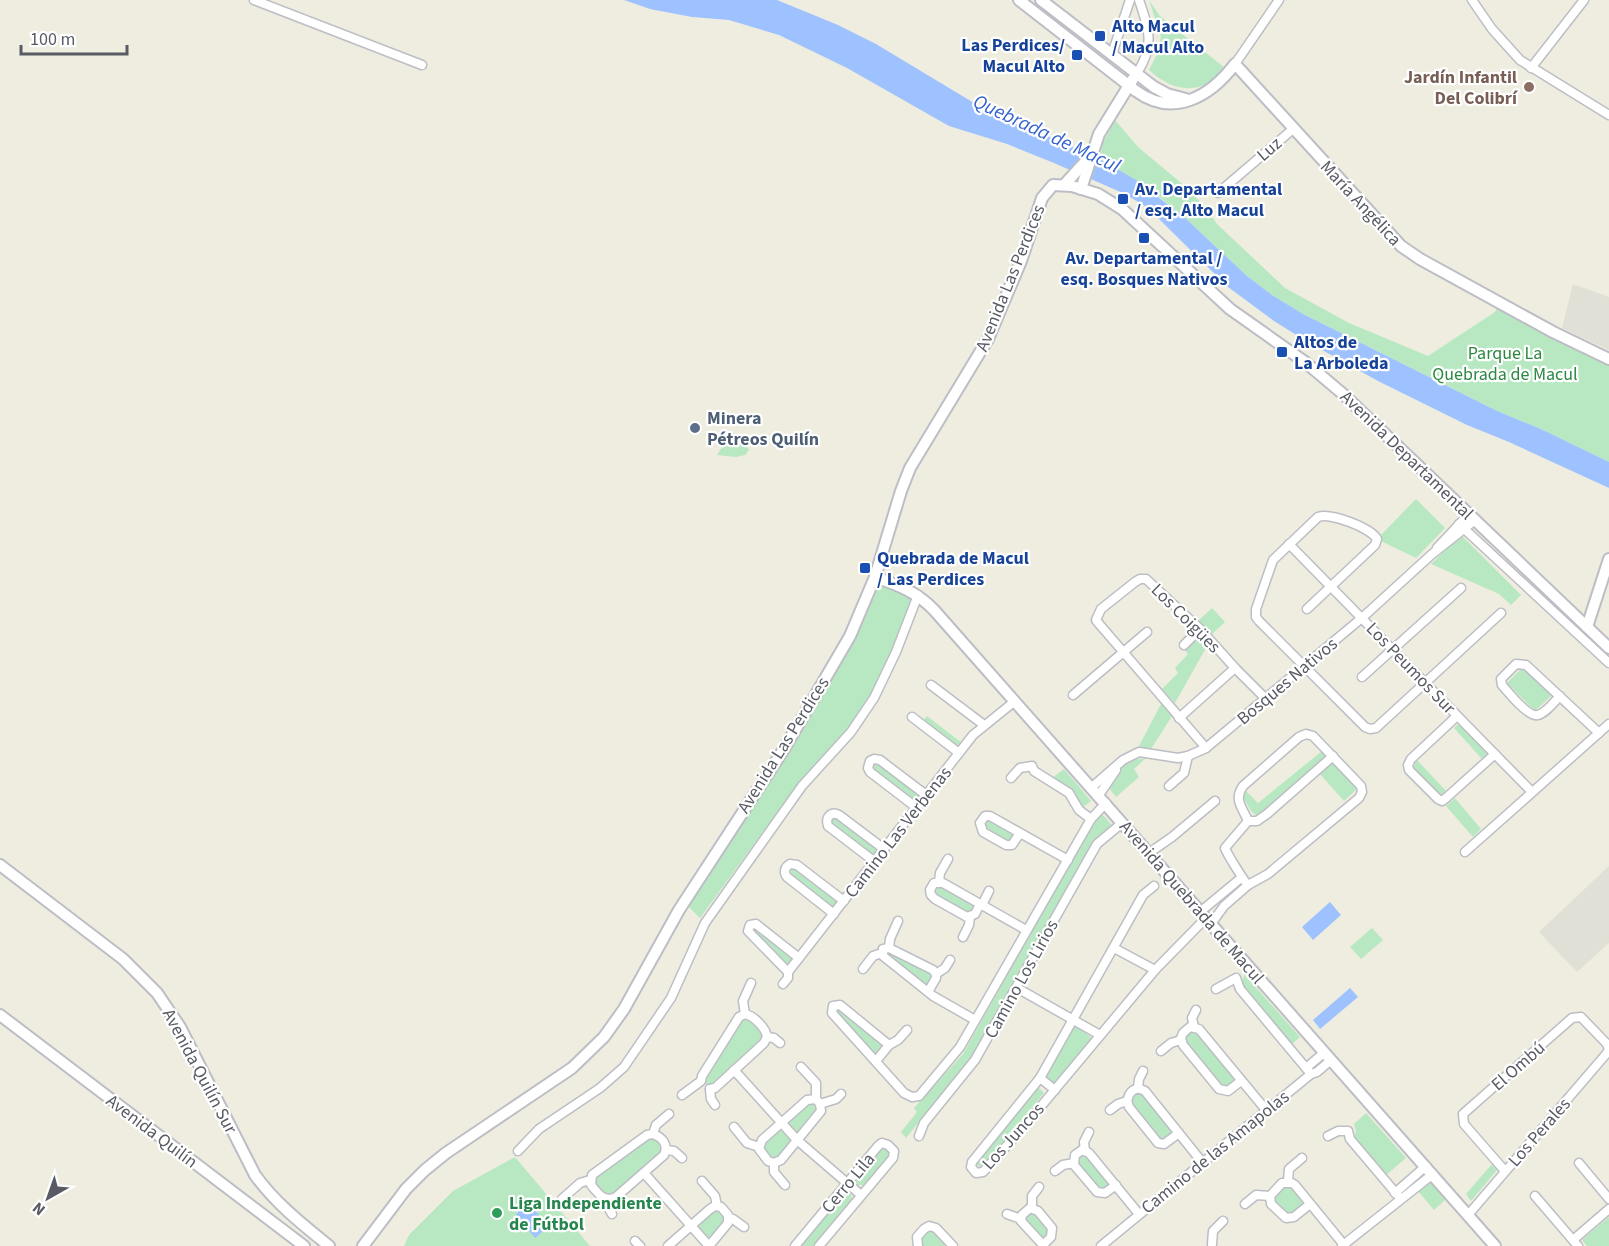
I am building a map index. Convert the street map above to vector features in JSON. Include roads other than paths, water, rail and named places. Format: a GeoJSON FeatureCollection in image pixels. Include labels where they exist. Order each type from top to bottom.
{"type":"FeatureCollection","features":[{"type":"Feature","properties":{"kind":"street"},"geometry":{"type":"LineString","coordinates":[[254,0],[422,65]]}},
{"type":"Feature","properties":{"kind":"street"},"geometry":{"type":"LineString","coordinates":[[1019,0],[1147,98],[1177,104],[1213,87],[1234,64],[1279,0]]}},
{"type":"Feature","properties":{"kind":"street"},"geometry":{"type":"LineString","coordinates":[[1041,0],[1154,87],[1180,98],[1193,98]]}},
{"type":"Feature","properties":{"kind":"street"},"geometry":{"type":"LineString","coordinates":[[1112,54],[1130,0]]}},
{"type":"Feature","properties":{"kind":"street"},"geometry":{"type":"LineString","coordinates":[[1080,181],[1104,123],[1146,56],[1149,40],[1139,0]]}},
{"type":"Feature","properties":{"kind":"street"},"geometry":{"type":"LineString","coordinates":[[1472,0],[1509,49],[1531,68],[1609,115]]}},
{"type":"Feature","properties":{"kind":"street"},"geometry":{"type":"LineString","coordinates":[[1531,68],[1584,0]]}},
{"type":"Feature","properties":{"kind":"street","name":"María Angélica"},"geometry":{"type":"LineString","coordinates":[[1234,64],[1388,234],[1410,253],[1553,332],[1609,358]]}},
{"type":"Feature","properties":{"kind":"street","name":"Luz"},"geometry":{"type":"LineString","coordinates":[[1218,193],[1293,129]]}},
{"type":"Feature","properties":{"kind":"street","name":"Avenida Las Perdices"},"geometry":{"type":"LineString","coordinates":[[363,1246],[406,1189],[425,1170],[446,1153],[572,1068],[604,1037],[624,1009],[700,875],[790,739],[850,636],[875,577],[910,468],[977,360],[996,322],[1042,198],[1053,185],[1080,181]]}},
{"type":"Feature","properties":{"kind":"street","name":"Avenida Departamental"},"geometry":{"type":"LineString","coordinates":[[1080,181],[1122,209],[1230,309],[1317,371],[1408,454],[1609,648]]}},
{"type":"Feature","properties":{"kind":"street"},"geometry":{"type":"LineString","coordinates":[[1306,609],[1372,548],[1377,539],[1373,533],[1326,515],[1318,517],[1273,560],[1256,609],[1256,617],[1303,667],[1365,728],[1371,729],[1376,728],[1501,613]]}},
{"type":"Feature","properties":{"kind":"street","name":"Bosques Nativos"},"geometry":{"type":"LineString","coordinates":[[876,1061],[904,1093],[909,1097],[915,1097],[921,1094],[956,1053],[1091,819],[1099,795],[1123,760],[1139,752],[1178,758],[1206,748],[1363,617],[1472,517]]}},
{"type":"Feature","properties":{"kind":"street","name":"Avenida Departamental"},"geometry":{"type":"LineString","coordinates":[[1462,527],[1609,663]]}},
{"type":"Feature","properties":{"kind":"street","name":"Los Peumos Sur"},"geometry":{"type":"LineString","coordinates":[[1289,544],[1332,585],[1532,792]]}},
{"type":"Feature","properties":{"kind":"street"},"geometry":{"type":"LineString","coordinates":[[1587,627],[1609,559]]}},
{"type":"Feature","properties":{"kind":"street","name":"Avenida Quebrada de Macul"},"geometry":{"type":"LineString","coordinates":[[875,577],[918,595],[934,610],[1495,1246]]}},
{"type":"Feature","properties":{"kind":"street","name":"Los Coigües"},"geometry":{"type":"LineString","coordinates":[[1206,748],[1096,620],[1101,609],[1140,579],[1151,583],[1200,629],[1265,698]]}},
{"type":"Feature","properties":{"kind":"street"},"geometry":{"type":"LineString","coordinates":[[1362,677],[1461,588]]}},
{"type":"Feature","properties":{"kind":"street","name":"Avenida Las Perdices"},"geometry":{"type":"LineString","coordinates":[[518,1151],[539,1129],[600,1088],[624,1067],[671,998],[705,923],[802,786],[851,732],[874,698],[896,652],[918,595]]}},
{"type":"Feature","properties":{"kind":"street"},"geometry":{"type":"LineString","coordinates":[[1184,645],[1200,629]]}},
{"type":"Feature","properties":{"kind":"street"},"geometry":{"type":"LineString","coordinates":[[1073,695],[1147,632]]}},
{"type":"Feature","properties":{"kind":"street"},"geometry":{"type":"LineString","coordinates":[[1560,696],[1542,714],[1530,715],[1501,681],[1502,676],[1516,664],[1526,665],[1560,696],[1599,733]]}},
{"type":"Feature","properties":{"kind":"street"},"geometry":{"type":"LineString","coordinates":[[1179,718],[1235,668]]}},
{"type":"Feature","properties":{"kind":"street"},"geometry":{"type":"LineString","coordinates":[[931,685],[984,725]]}},
{"type":"Feature","properties":{"kind":"street","name":"Camino Las Verbenas"},"geometry":{"type":"LineString","coordinates":[[783,984],[788,978],[788,972],[959,753],[984,725],[1015,701]]}},
{"type":"Feature","properties":{"kind":"street"},"geometry":{"type":"LineString","coordinates":[[1457,716],[1411,759],[1408,765],[1409,770],[1442,801],[1495,754]]}},
{"type":"Feature","properties":{"kind":"street"},"geometry":{"type":"LineString","coordinates":[[912,717],[959,753]]}},
{"type":"Feature","properties":{"kind":"street"},"geometry":{"type":"LineString","coordinates":[[1465,852],[1609,724]]}},
{"type":"Feature","properties":{"kind":"street"},"geometry":{"type":"LineString","coordinates":[[1206,918],[1248,885],[1268,874],[1361,795],[1361,786],[1313,736],[1306,734],[1299,737],[1240,790],[1238,799],[1248,821]]}},
{"type":"Feature","properties":{"kind":"street"},"geometry":{"type":"LineString","coordinates":[[1169,786],[1184,773],[1188,756]]}},
{"type":"Feature","properties":{"kind":"street"},"geometry":{"type":"LineString","coordinates":[[1248,885],[1241,878],[1239,870],[1225,848],[1248,821],[1257,821],[1267,814],[1333,756]]}},
{"type":"Feature","properties":{"kind":"street"},"geometry":{"type":"LineString","coordinates":[[917,808],[870,772],[868,768],[870,761],[880,760],[926,795]]}},
{"type":"Feature","properties":{"kind":"street"},"geometry":{"type":"LineString","coordinates":[[1011,778],[1020,768],[1032,766],[1034,771],[1069,793],[1079,810],[1091,819]]}},
{"type":"Feature","properties":{"kind":"street"},"geometry":{"type":"LineString","coordinates":[[1149,853],[1215,801]]}},
{"type":"Feature","properties":{"kind":"street"},"geometry":{"type":"LineString","coordinates":[[874,862],[828,826],[829,815],[834,813],[839,815],[884,849]]}},
{"type":"Feature","properties":{"kind":"street"},"geometry":{"type":"LineString","coordinates":[[1020,833],[1012,845],[1006,845],[983,832],[980,823],[985,816],[990,816],[1068,860]]}},
{"type":"Feature","properties":{"kind":"street","name":"Camino Los Lirios"},"geometry":{"type":"LineString","coordinates":[[919,1136],[924,1123],[975,1060],[1097,844],[1122,823]]}},
{"type":"Feature","properties":{"kind":"street"},"geometry":{"type":"LineString","coordinates":[[939,882],[939,873],[948,859]]}},
{"type":"Feature","properties":{"kind":"street"},"geometry":{"type":"LineString","coordinates":[[834,914],[787,877],[786,867],[792,863],[797,864],[844,901]]}},
{"type":"Feature","properties":{"kind":"street","name":"Avenida Quilín Sur"},"geometry":{"type":"LineString","coordinates":[[0,865],[123,959],[157,993],[180,1027],[248,1164],[262,1185],[289,1213],[329,1246]]}},
{"type":"Feature","properties":{"kind":"street"},"geometry":{"type":"LineString","coordinates":[[1206,918],[1241,878]]}},
{"type":"Feature","properties":{"kind":"street"},"geometry":{"type":"LineString","coordinates":[[939,882],[1026,930]]}},
{"type":"Feature","properties":{"kind":"street"},"geometry":{"type":"LineString","coordinates":[[939,882],[931,887],[932,898],[970,917]]}},
{"type":"Feature","properties":{"kind":"street","name":"Los Juncos"},"geometry":{"type":"LineString","coordinates":[[1154,886],[1143,895],[1040,1078],[972,1162],[971,1167],[974,1171],[983,1172],[1155,970],[1206,918]]}},
{"type":"Feature","properties":{"kind":"street"},"geometry":{"type":"LineString","coordinates":[[963,937],[970,917],[989,891]]}},
{"type":"Feature","properties":{"kind":"street"},"geometry":{"type":"LineString","coordinates":[[862,969],[873,956],[885,950],[898,921]]}},
{"type":"Feature","properties":{"kind":"street"},"geometry":{"type":"LineString","coordinates":[[788,972],[748,931],[750,925],[756,924],[799,958]]}},
{"type":"Feature","properties":{"kind":"street"},"geometry":{"type":"LineString","coordinates":[[1114,948],[1155,970]]}},
{"type":"Feature","properties":{"kind":"street"},"geometry":{"type":"LineString","coordinates":[[885,950],[933,970],[936,974]]}},
{"type":"Feature","properties":{"kind":"street"},"geometry":{"type":"LineString","coordinates":[[885,950],[928,992],[975,1020]]}},
{"type":"Feature","properties":{"kind":"street"},"geometry":{"type":"LineString","coordinates":[[928,992],[936,974],[945,968],[950,960]]}},
{"type":"Feature","properties":{"kind":"street"},"geometry":{"type":"LineString","coordinates":[[1216,989],[1236,978],[1240,989],[1309,1071]]}},
{"type":"Feature","properties":{"kind":"street"},"geometry":{"type":"LineString","coordinates":[[745,1014],[742,1001],[750,983]]}},
{"type":"Feature","properties":{"kind":"street"},"geometry":{"type":"LineString","coordinates":[[1017,988],[1100,1035]]}},
{"type":"Feature","properties":{"kind":"street"},"geometry":{"type":"LineString","coordinates":[[889,1045],[840,1005],[833,1006],[832,1012],[876,1061],[889,1045],[898,1040],[907,1030]]}},
{"type":"Feature","properties":{"kind":"street"},"geometry":{"type":"LineString","coordinates":[[1194,1027],[1192,1018],[1196,1010]]}},
{"type":"Feature","properties":{"kind":"street"},"geometry":{"type":"LineString","coordinates":[[682,1095],[700,1081],[739,1017],[745,1014],[752,1016],[766,1031],[767,1037],[764,1043],[715,1088],[704,1087],[700,1081]]}},
{"type":"Feature","properties":{"kind":"street","name":"Avenida Quilín"},"geometry":{"type":"LineString","coordinates":[[0,1016],[304,1246]]}},
{"type":"Feature","properties":{"kind":"street","name":"El Ombú"},"geometry":{"type":"LineString","coordinates":[[1505,1171],[1464,1124],[1462,1118],[1465,1112],[1572,1018],[1581,1017],[1609,1049]]}},
{"type":"Feature","properties":{"kind":"street"},"geometry":{"type":"LineString","coordinates":[[1181,1041],[1183,1033],[1188,1028],[1194,1027],[1202,1032],[1266,1110]]}},
{"type":"Feature","properties":{"kind":"street"},"geometry":{"type":"LineString","coordinates":[[767,1037],[774,1038],[780,1043]]}},
{"type":"Feature","properties":{"kind":"street"},"geometry":{"type":"LineString","coordinates":[[1161,1051],[1169,1044],[1181,1041]]}},
{"type":"Feature","properties":{"kind":"street"},"geometry":{"type":"LineString","coordinates":[[1181,1041],[1221,1091],[1228,1091],[1241,1081]]}},
{"type":"Feature","properties":{"kind":"street","name":"Los Perales"},"geometry":{"type":"LineString","coordinates":[[1468,1215],[1609,1049]]}},
{"type":"Feature","properties":{"kind":"street","name":"Camino de las Amapolas"},"geometry":{"type":"LineString","coordinates":[[1101,1246],[1328,1056]]}},
{"type":"Feature","properties":{"kind":"street"},"geometry":{"type":"LineString","coordinates":[[801,1067],[816,1083],[818,1102],[822,1109],[781,1160],[774,1163],[768,1161],[761,1154],[759,1146],[762,1140],[807,1100],[818,1102],[836,1099],[841,1094]]}},
{"type":"Feature","properties":{"kind":"street"},"geometry":{"type":"LineString","coordinates":[[734,1070],[797,1140],[861,1195]]}},
{"type":"Feature","properties":{"kind":"street"},"geometry":{"type":"LineString","coordinates":[[1138,1088],[1143,1071]]}},
{"type":"Feature","properties":{"kind":"street"},"geometry":{"type":"LineString","coordinates":[[1040,1078],[1055,1090]]}},
{"type":"Feature","properties":{"kind":"street"},"geometry":{"type":"LineString","coordinates":[[1138,1088],[1131,1092],[1127,1101],[1129,1107],[1158,1143],[1164,1144],[1179,1133]]}},
{"type":"Feature","properties":{"kind":"street"},"geometry":{"type":"LineString","coordinates":[[1138,1088],[1148,1094],[1202,1162]]}},
{"type":"Feature","properties":{"kind":"street"},"geometry":{"type":"LineString","coordinates":[[710,1089],[711,1099],[715,1105]]}},
{"type":"Feature","properties":{"kind":"street"},"geometry":{"type":"LineString","coordinates":[[1110,1110],[1127,1101]]}},
{"type":"Feature","properties":{"kind":"street"},"geometry":{"type":"LineString","coordinates":[[653,1134],[656,1125],[669,1114]]}},
{"type":"Feature","properties":{"kind":"street"},"geometry":{"type":"LineString","coordinates":[[734,1127],[749,1144],[759,1146]]}},
{"type":"Feature","properties":{"kind":"street"},"geometry":{"type":"LineString","coordinates":[[1085,1151],[1084,1142],[1089,1131]]}},
{"type":"Feature","properties":{"kind":"street"},"geometry":{"type":"LineString","coordinates":[[1328,1136],[1338,1131],[1348,1131],[1350,1139],[1398,1196]]}},
{"type":"Feature","properties":{"kind":"street"},"geometry":{"type":"LineString","coordinates":[[653,1134],[661,1139],[666,1150],[664,1155],[616,1197],[608,1199],[600,1195],[593,1186],[591,1180],[596,1171],[647,1135],[653,1134]]}},
{"type":"Feature","properties":{"kind":"street","name":"Cerro Lila"},"geometry":{"type":"LineString","coordinates":[[795,1246],[878,1146],[882,1143],[888,1144],[893,1149],[894,1156],[819,1246]]}},
{"type":"Feature","properties":{"kind":"street"},"geometry":{"type":"LineString","coordinates":[[666,1150],[674,1151],[682,1158]]}},
{"type":"Feature","properties":{"kind":"street"},"geometry":{"type":"LineString","coordinates":[[1085,1151],[1075,1155],[1074,1163],[1100,1193],[1105,1193],[1116,1185]]}},
{"type":"Feature","properties":{"kind":"street"},"geometry":{"type":"LineString","coordinates":[[1085,1151],[1139,1214]]}},
{"type":"Feature","properties":{"kind":"street"},"geometry":{"type":"LineString","coordinates":[[1288,1181],[1290,1169],[1302,1158]]}},
{"type":"Feature","properties":{"kind":"street"},"geometry":{"type":"LineString","coordinates":[[774,1163],[774,1172],[785,1185]]}},
{"type":"Feature","properties":{"kind":"street"},"geometry":{"type":"LineString","coordinates":[[1055,1171],[1063,1165],[1074,1163]]}},
{"type":"Feature","properties":{"kind":"street"},"geometry":{"type":"LineString","coordinates":[[1579,1163],[1609,1199]]}},
{"type":"Feature","properties":{"kind":"street"},"geometry":{"type":"LineString","coordinates":[[1245,1204],[1256,1195],[1269,1196],[1282,1183],[1288,1181],[1295,1185],[1343,1245],[1429,1170]]}},
{"type":"Feature","properties":{"kind":"street"},"geometry":{"type":"LineString","coordinates":[[644,1173],[709,1246],[728,1223],[729,1218],[727,1212],[717,1206],[715,1196],[702,1180]]}},
{"type":"Feature","properties":{"kind":"street"},"geometry":{"type":"LineString","coordinates":[[562,1198],[580,1182],[591,1180]]}},
{"type":"Feature","properties":{"kind":"street"},"geometry":{"type":"LineString","coordinates":[[1032,1208],[1032,1196],[1039,1187]]}},
{"type":"Feature","properties":{"kind":"street"},"geometry":{"type":"LineString","coordinates":[[1269,1196],[1271,1203],[1287,1218],[1294,1217],[1310,1204]]}},
{"type":"Feature","properties":{"kind":"street"},"geometry":{"type":"LineString","coordinates":[[1535,1196],[1576,1243],[1609,1209]]}},
{"type":"Feature","properties":{"kind":"street"},"geometry":{"type":"LineString","coordinates":[[608,1199],[608,1208],[612,1214]]}},
{"type":"Feature","properties":{"kind":"street"},"geometry":{"type":"LineString","coordinates":[[265,1216],[272,1210],[276,1201]]}},
{"type":"Feature","properties":{"kind":"street"},"geometry":{"type":"LineString","coordinates":[[668,1246],[710,1209],[717,1206]]}},
{"type":"Feature","properties":{"kind":"street"},"geometry":{"type":"LineString","coordinates":[[1007,1214],[1021,1219],[1043,1246],[1051,1237],[1052,1228],[1038,1211],[1032,1208],[1026,1210],[1021,1219]]}},
{"type":"Feature","properties":{"kind":"street"},"geometry":{"type":"LineString","coordinates":[[276,1225],[289,1213]]}},
{"type":"Feature","properties":{"kind":"street"},"geometry":{"type":"LineString","coordinates":[[729,1218],[744,1227]]}},
{"type":"Feature","properties":{"kind":"street"},"geometry":{"type":"LineString","coordinates":[[1211,1245],[1213,1231],[1223,1221]]}},
{"type":"Feature","properties":{"kind":"street"},"geometry":{"type":"LineString","coordinates":[[918,1246],[917,1237],[924,1228],[929,1226],[936,1228],[952,1246]]}},
{"type":"Feature","properties":{"kind":"water"},"geometry":{"type":"Polygon","coordinates":[[[624,0],[777,0],[838,25],[876,44],[979,106],[1100,159],[1136,180],[1183,216],[1247,276],[1303,314],[1495,410],[1609,462],[1609,488],[1467,425],[1378,381],[1306,341],[1228,287],[1145,206],[1125,194],[1007,144],[949,126],[847,68],[779,35],[729,20],[692,17],[650,9],[624,0]]]}},
{"type":"Feature","properties":{"kind":"water"},"geometry":{"type":"Polygon","coordinates":[[[1330,902],[1341,915],[1313,940],[1302,927],[1330,902]]]}},
{"type":"Feature","properties":{"kind":"water"},"geometry":{"type":"Polygon","coordinates":[[[1350,988],[1358,997],[1320,1029],[1313,1020],[1350,988]]]}},
{"type":"Feature","properties":{"kind":"water"},"geometry":{"type":"Polygon","coordinates":[[[529,1203],[548,1227],[535,1238],[516,1214],[529,1203]]]}},
{"type":"Feature","properties":{"kind":"place","name":"Alto Macul / Macul Alto"},"geometry":{"type":"Point","coordinates":[1100,36]}},
{"type":"Feature","properties":{"kind":"place","name":"Las Perdices/ Macul Alto"},"geometry":{"type":"Point","coordinates":[1077,55]}},
{"type":"Feature","properties":{"kind":"place","name":"Jardín Infantil Del Colibrí"},"geometry":{"type":"Point","coordinates":[1529,87]}},
{"type":"Feature","properties":{"kind":"place","name":"Av. Departamental / esq. Alto Macul"},"geometry":{"type":"Point","coordinates":[1123,199]}},
{"type":"Feature","properties":{"kind":"place","name":"Av. Departamental / esq. Bosques Nativos"},"geometry":{"type":"Point","coordinates":[1144,238]}},
{"type":"Feature","properties":{"kind":"place","name":"Altos de La Arboleda"},"geometry":{"type":"Point","coordinates":[1282,352]}},
{"type":"Feature","properties":{"kind":"place","name":"Minera Pétreos Quilín"},"geometry":{"type":"Point","coordinates":[695,428]}},
{"type":"Feature","properties":{"kind":"place","name":"Quebrada de Macul / Las Perdices"},"geometry":{"type":"Point","coordinates":[865,568]}},
{"type":"Feature","properties":{"kind":"place","name":"Liga Independiente de Fútbol"},"geometry":{"type":"Point","coordinates":[497,1213]}},
{"type":"Feature","properties":{"kind":"water label","name":"Quebrada de Macul"},"geometry":{"type":"Point","coordinates":[1047,133]}},
{"type":"Feature","properties":{"kind":"park label","name":"Parque La Quebrada de Macul"},"geometry":{"type":"Point","coordinates":[1505,364]}}]}
